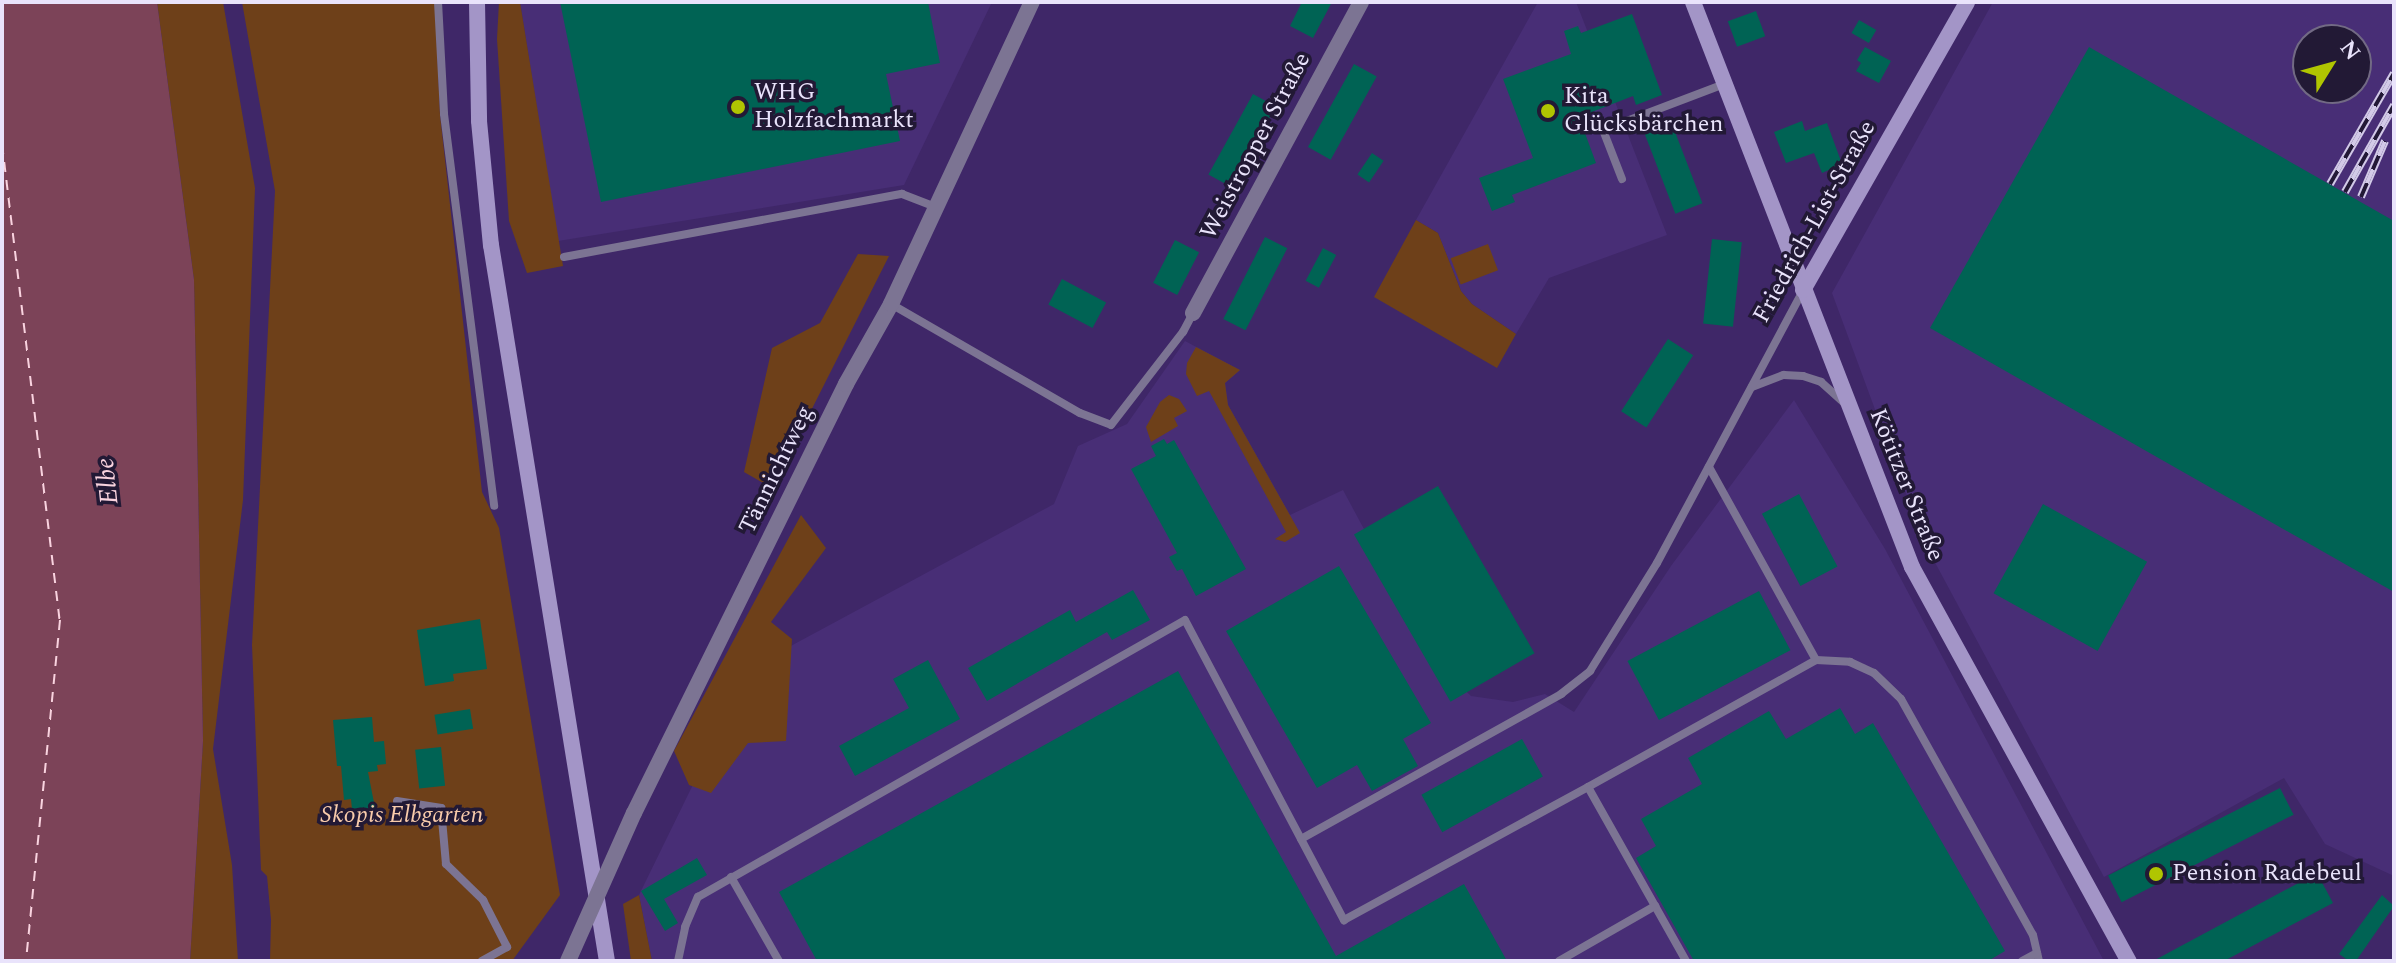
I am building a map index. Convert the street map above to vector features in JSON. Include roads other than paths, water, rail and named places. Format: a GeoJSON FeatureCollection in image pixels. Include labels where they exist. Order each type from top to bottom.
{"type":"FeatureCollection","features":[{"type":"Feature","properties":{"kind":"street"},"geometry":{"type":"LineString","coordinates":[[477,2],[479,121],[491,245],[607,961]]}},
{"type":"Feature","properties":{"kind":"street","name":"Tännichtweg"},"geometry":{"type":"LineString","coordinates":[[568,961],[634,813],[846,384],[891,304],[934,206],[1032,2]]}},
{"type":"Feature","properties":{"kind":"street","name":"Weistropper Straße"},"geometry":{"type":"LineString","coordinates":[[1193,313],[1361,2]]}},
{"type":"Feature","properties":{"kind":"street","name":"Kötitzer Straße"},"geometry":{"type":"LineString","coordinates":[[1693,2],[1912,567],[2129,961]]}},
{"type":"Feature","properties":{"kind":"street","name":"Friedrich-List-Straße"},"geometry":{"type":"LineString","coordinates":[[1803,290],[1967,2]]}},
{"type":"Feature","properties":{"kind":"lane"},"geometry":{"type":"LineString","coordinates":[[438,2],[444,114],[494,506]]}},
{"type":"Feature","properties":{"kind":"lane"},"geometry":{"type":"LineString","coordinates":[[1622,179],[1603,130],[1724,84]]}},
{"type":"Feature","properties":{"kind":"lane"},"geometry":{"type":"LineString","coordinates":[[564,257],[902,194],[934,206]]}},
{"type":"Feature","properties":{"kind":"lane","name":"Friedrich-List-Straße"},"geometry":{"type":"LineString","coordinates":[[1301,839],[1561,694],[1590,671],[1657,563],[1803,290]]}},
{"type":"Feature","properties":{"kind":"lane"},"geometry":{"type":"LineString","coordinates":[[891,304],[1080,413],[1111,425],[1183,332],[1193,313]]}},
{"type":"Feature","properties":{"kind":"lane"},"geometry":{"type":"LineString","coordinates":[[1752,387],[1784,375],[1803,376],[1821,382],[1849,407]]}},
{"type":"Feature","properties":{"kind":"lane"},"geometry":{"type":"LineString","coordinates":[[1709,467],[1816,660]]}},
{"type":"Feature","properties":{"kind":"lane"},"geometry":{"type":"LineString","coordinates":[[678,961],[685,927],[698,897],[1185,620],[1344,920],[1816,660],[1850,662],[1874,673],[1901,699],[2033,935],[2038,957],[2022,961]]}},
{"type":"Feature","properties":{"kind":"lane"},"geometry":{"type":"LineString","coordinates":[[1588,787],[1686,961]]}},
{"type":"Feature","properties":{"kind":"lane"},"geometry":{"type":"LineString","coordinates":[[397,801],[441,808],[446,864],[483,900],[507,947],[482,961]]}},
{"type":"Feature","properties":{"kind":"lane"},"geometry":{"type":"LineString","coordinates":[[731,877],[779,961]]}},
{"type":"Feature","properties":{"kind":"lane"},"geometry":{"type":"LineString","coordinates":[[1559,961],[1655,906]]}},
{"type":"Feature","properties":{"kind":"water","name":"Elbe"},"geometry":{"type":"Polygon","coordinates":[[[2,2],[157,2],[194,280],[203,741],[190,961],[2,961],[2,2]]]}},
{"type":"Feature","properties":{"kind":"railway"},"geometry":{"type":"LineString","coordinates":[[2330,184],[2394,73]]}},
{"type":"Feature","properties":{"kind":"railway"},"geometry":{"type":"LineString","coordinates":[[2345,192],[2394,105]]}},
{"type":"Feature","properties":{"kind":"railway"},"geometry":{"type":"LineString","coordinates":[[2361,197],[2385,141]]}},
{"type":"Feature","properties":{"kind":"place","name":"WHG Holzfachmarkt"},"geometry":{"type":"Point","coordinates":[738,107]}},
{"type":"Feature","properties":{"kind":"place","name":"Kita Glücksbärchen"},"geometry":{"type":"Point","coordinates":[1548,111]}},
{"type":"Feature","properties":{"kind":"place","name":"Pension Radebeul"},"geometry":{"type":"Point","coordinates":[2156,874]}},
{"type":"Feature","properties":{"kind":"park label","name":"Skopis Elbgarten"},"geometry":{"type":"Point","coordinates":[402,816]}}]}
